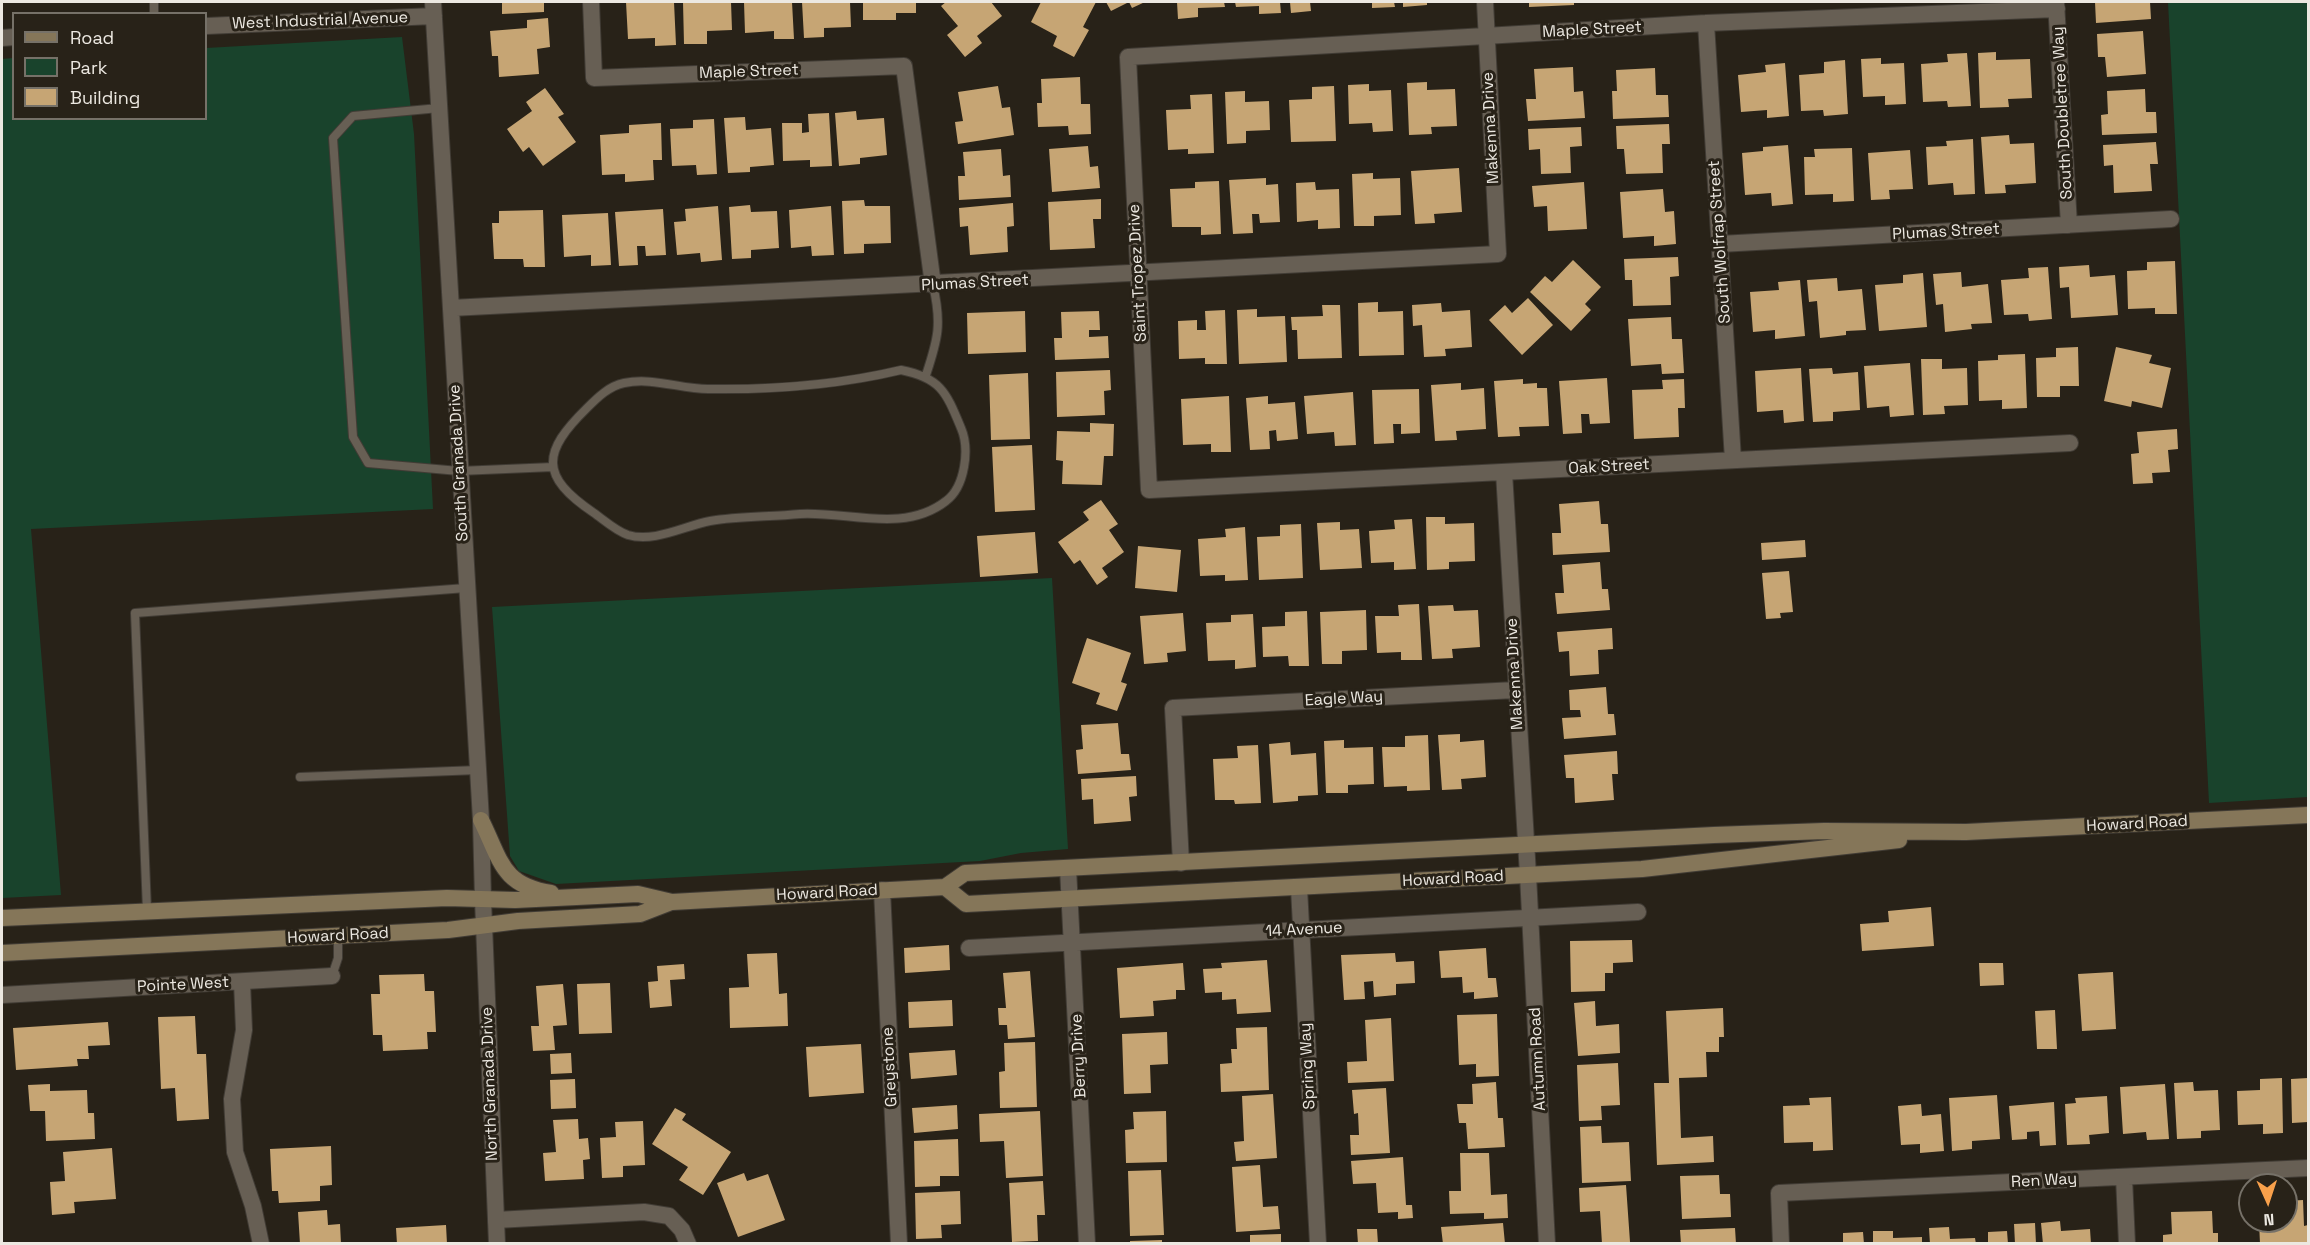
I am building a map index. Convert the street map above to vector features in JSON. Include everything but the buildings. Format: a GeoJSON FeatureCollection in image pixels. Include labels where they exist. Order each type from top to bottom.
{"type":"FeatureCollection","features":[{"type":"Feature","properties":{"kind":"main road","name":"Howard Road"},"geometry":{"type":"LineString","coordinates":[[2,918],[447,898],[483,900],[638,894],[672,902],[945,887],[965,873],[1526,843],[1824,831],[1966,832],[2308,815]]}},
{"type":"Feature","properties":{"kind":"main road"},"geometry":{"type":"LineString","coordinates":[[481,820],[505,871],[517,883],[538,891],[582,897]]}},
{"type":"Feature","properties":{"kind":"main road","name":"Howard Road"},"geometry":{"type":"LineString","coordinates":[[945,887],[966,904],[1299,888],[1650,868],[1966,832]]}},
{"type":"Feature","properties":{"kind":"main road","name":"Howard Road"},"geometry":{"type":"LineString","coordinates":[[2,953],[448,930],[484,925],[640,914],[672,902]]}},
{"type":"Feature","properties":{"kind":"street","name":"Maple Street"},"geometry":{"type":"LineString","coordinates":[[591,2],[594,78],[904,66],[933,285]]}},
{"type":"Feature","properties":{"kind":"street","name":"Makenna Drive"},"geometry":{"type":"LineString","coordinates":[[1485,2],[1498,254]]}},
{"type":"Feature","properties":{"kind":"street","name":"Maple Street"},"geometry":{"type":"LineString","coordinates":[[1128,57],[2056,5]]}},
{"type":"Feature","properties":{"kind":"street","name":"South Doubletree Way"},"geometry":{"type":"LineString","coordinates":[[2056,5],[2069,225]]}},
{"type":"Feature","properties":{"kind":"street","name":"West Industrial Avenue"},"geometry":{"type":"LineString","coordinates":[[207,26],[433,9]]}},
{"type":"Feature","properties":{"kind":"street","name":"South Granada Drive"},"geometry":{"type":"LineString","coordinates":[[433,9],[481,820],[484,925]]}},
{"type":"Feature","properties":{"kind":"street","name":"South Wolfrap Street"},"geometry":{"type":"LineString","coordinates":[[1706,23],[1733,460]]}},
{"type":"Feature","properties":{"kind":"street","name":"Saint Tropez Drive"},"geometry":{"type":"LineString","coordinates":[[1128,57],[1149,490]]}},
{"type":"Feature","properties":{"kind":"street","name":"Plumas Street"},"geometry":{"type":"LineString","coordinates":[[1720,244],[2171,219]]}},
{"type":"Feature","properties":{"kind":"street","name":"Plumas Street"},"geometry":{"type":"LineString","coordinates":[[451,308],[933,285],[1498,254]]}},
{"type":"Feature","properties":{"kind":"street","name":"Oak Street"},"geometry":{"type":"LineString","coordinates":[[1149,490],[2070,443]]}},
{"type":"Feature","properties":{"kind":"street","name":"Makenna Drive"},"geometry":{"type":"LineString","coordinates":[[1504,472],[1515,690],[1528,875]]}},
{"type":"Feature","properties":{"kind":"street","name":"Eagle Way"},"geometry":{"type":"LineString","coordinates":[[1181,863],[1173,708],[1515,690]]}},
{"type":"Feature","properties":{"kind":"street","name":"Berry Drive"},"geometry":{"type":"LineString","coordinates":[[1068,868],[1088,1244]]}},
{"type":"Feature","properties":{"kind":"street","name":"Autumn Road"},"geometry":{"type":"LineString","coordinates":[[1528,875],[1547,1244]]}},
{"type":"Feature","properties":{"kind":"street","name":"Spring Way"},"geometry":{"type":"LineString","coordinates":[[1299,888],[1318,1244]]}},
{"type":"Feature","properties":{"kind":"street","name":"Greystone"},"geometry":{"type":"LineString","coordinates":[[882,890],[899,1244]]}},
{"type":"Feature","properties":{"kind":"street","name":"14 Avenue"},"geometry":{"type":"LineString","coordinates":[[969,948],[1638,912]]}},
{"type":"Feature","properties":{"kind":"street","name":"North Granada Drive"},"geometry":{"type":"LineString","coordinates":[[484,925],[497,1244]]}},
{"type":"Feature","properties":{"kind":"street"},"geometry":{"type":"LineString","coordinates":[[242,982],[332,976]]}},
{"type":"Feature","properties":{"kind":"street","name":"Pointe West"},"geometry":{"type":"LineString","coordinates":[[2,995],[242,982],[244,1030],[232,1099],[235,1152],[253,1206],[261,1244]]}},
{"type":"Feature","properties":{"kind":"street","name":"Ren Way"},"geometry":{"type":"LineString","coordinates":[[1781,1244],[1779,1193],[2308,1168]]}},
{"type":"Feature","properties":{"kind":"street"},"geometry":{"type":"LineString","coordinates":[[2124,1177],[2127,1244]]}},
{"type":"Feature","properties":{"kind":"street"},"geometry":{"type":"LineString","coordinates":[[496,1220],[644,1212],[669,1216],[682,1230],[688,1244]]}},
{"type":"Feature","properties":{"kind":"lane"},"geometry":{"type":"LineString","coordinates":[[439,108],[353,116],[333,138],[353,437],[368,463],[459,471],[553,467]]}},
{"type":"Feature","properties":{"kind":"lane"},"geometry":{"type":"LineString","coordinates":[[926,375],[938,341],[938,307],[933,285]]}},
{"type":"Feature","properties":{"kind":"lane"},"geometry":{"type":"LineString","coordinates":[[901,370],[926,375],[950,400],[963,434],[963,472],[958,489],[946,502],[926,513],[910,517],[869,518],[805,514],[712,521],[650,537],[626,535],[568,493],[557,478],[553,467],[554,452],[559,438],[604,392],[623,383],[663,382],[705,389],[729,389],[817,386],[901,370]]}},
{"type":"Feature","properties":{"kind":"lane"},"geometry":{"type":"LineString","coordinates":[[147,910],[135,613],[466,588]]}},
{"type":"Feature","properties":{"kind":"lane"},"geometry":{"type":"LineString","coordinates":[[300,777],[478,770]]}},
{"type":"Feature","properties":{"kind":"lane"},"geometry":{"type":"LineString","coordinates":[[332,976],[338,958],[338,936]]}},
{"type":"Feature","properties":{"kind":"green space"},"geometry":{"type":"Polygon","coordinates":[[[2168,2],[2308,2],[2308,797],[2209,803],[2168,2]]]}},
{"type":"Feature","properties":{"kind":"green space"},"geometry":{"type":"Polygon","coordinates":[[[402,37],[414,134],[433,509],[31,529],[61,895],[2,898],[2,59],[12,58],[12,120],[207,120],[207,48],[402,37]]]}},
{"type":"Feature","properties":{"kind":"green space"},"geometry":{"type":"Polygon","coordinates":[[[1052,578],[1068,849],[1021,853],[980,861],[556,884],[519,871],[510,856],[492,607],[1052,578]]]}}]}
